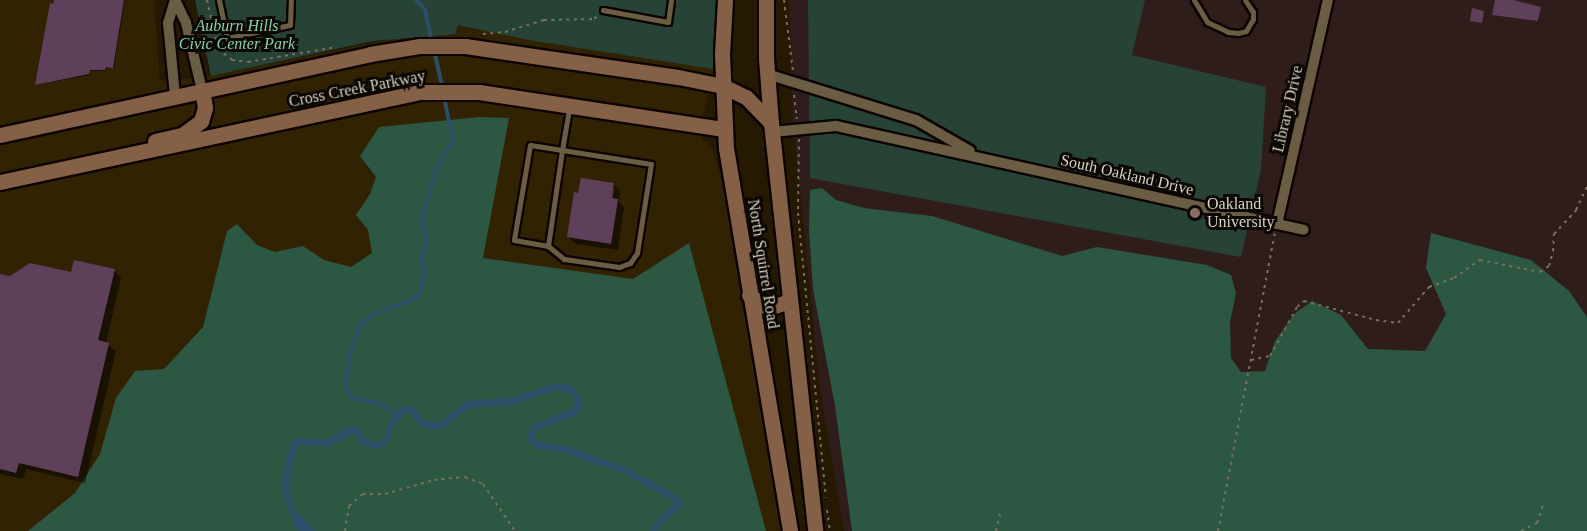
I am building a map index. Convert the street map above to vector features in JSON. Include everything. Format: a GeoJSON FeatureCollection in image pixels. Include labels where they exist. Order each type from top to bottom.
{"type":"FeatureCollection","features":[{"type":"Feature","properties":{"kind":"street"},"geometry":{"type":"LineString","coordinates":[[98,162],[110,150],[182,135],[201,122],[205,108],[202,90],[186,23],[175,0]]}},
{"type":"Feature","properties":{"kind":"street"},"geometry":{"type":"LineString","coordinates":[[175,0],[168,23],[175,96]]}},
{"type":"Feature","properties":{"kind":"street","name":"North Squirrel Road"},"geometry":{"type":"LineString","coordinates":[[725,0],[724,129],[749,295],[790,531]]}},
{"type":"Feature","properties":{"kind":"street","name":"North Squirrel Road"},"geometry":{"type":"LineString","coordinates":[[766,0],[767,74],[771,128],[815,531]]}},
{"type":"Feature","properties":{"kind":"street","name":"Library Drive"},"geometry":{"type":"LineString","coordinates":[[1276,224],[1328,0]]}},
{"type":"Feature","properties":{"kind":"street","name":"Cross Creek Parkway"},"geometry":{"type":"LineString","coordinates":[[0,135],[370,54],[420,46],[465,46],[678,76],[723,86],[746,97],[771,128]]}},
{"type":"Feature","properties":{"kind":"street","name":"South Oakland Drive"},"geometry":{"type":"LineString","coordinates":[[767,74],[916,120],[978,156]]}},
{"type":"Feature","properties":{"kind":"street","name":"Cross Creek Parkway"},"geometry":{"type":"LineString","coordinates":[[0,182],[421,92],[479,92],[724,129]]}},
{"type":"Feature","properties":{"kind":"street","name":"South Oakland Drive"},"geometry":{"type":"LineString","coordinates":[[771,128],[836,126],[1304,230]]}},
{"type":"Feature","properties":{"kind":"street"},"geometry":{"type":"LineString","coordinates":[[0,144],[37,127]]}},
{"type":"Feature","properties":{"kind":"street"},"geometry":{"type":"LineString","coordinates":[[749,295],[765,306],[772,307],[789,301]]}},
{"type":"Feature","properties":{"kind":"lane"},"geometry":{"type":"LineString","coordinates":[[219,0],[227,38],[290,25],[291,0]]}},
{"type":"Feature","properties":{"kind":"lane"},"geometry":{"type":"LineString","coordinates":[[603,10],[668,22],[671,0]]}},
{"type":"Feature","properties":{"kind":"lane"},"geometry":{"type":"LineString","coordinates":[[1194,0],[1208,22],[1228,32],[1238,33],[1246,31],[1253,19],[1253,12],[1245,0]]}},
{"type":"Feature","properties":{"kind":"lane"},"geometry":{"type":"LineString","coordinates":[[548,246],[569,107]]}},
{"type":"Feature","properties":{"kind":"lane"},"geometry":{"type":"LineString","coordinates":[[530,145],[562,150],[651,164],[637,253],[630,262],[619,267],[564,259],[548,246],[514,240],[530,145]]}},
{"type":"Feature","properties":{"kind":"path"},"geometry":{"type":"LineString","coordinates":[[784,0],[794,75]]}},
{"type":"Feature","properties":{"kind":"path"},"geometry":{"type":"LineString","coordinates":[[794,91],[798,121]]}},
{"type":"Feature","properties":{"kind":"path"},"geometry":{"type":"LineString","coordinates":[[799,136],[798,213],[826,498]]}},
{"type":"Feature","properties":{"kind":"path"},"geometry":{"type":"LineString","coordinates":[[1251,360],[1270,356],[1297,306],[1304,301],[1376,320],[1398,323],[1429,287],[1454,278],[1480,260],[1540,272],[1549,266],[1554,234],[1576,210],[1587,186]]}},
{"type":"Feature","properties":{"kind":"path"},"geometry":{"type":"LineString","coordinates":[[1218,531],[1276,224]]}},
{"type":"Feature","properties":{"kind":"path"},"geometry":{"type":"LineString","coordinates":[[345,531],[349,506],[363,494],[385,494],[434,480],[465,477],[483,484],[515,531]]}},
{"type":"Feature","properties":{"kind":"path"},"geometry":{"type":"LineString","coordinates":[[1521,531],[1537,523],[1544,503]]}},
{"type":"Feature","properties":{"kind":"path"},"geometry":{"type":"LineString","coordinates":[[827,509],[830,531]]}},
{"type":"Feature","properties":{"kind":"path"},"geometry":{"type":"LineString","coordinates":[[996,531],[1000,513]]}},
{"type":"Feature","properties":{"kind":"shaded area"},"geometry":{"type":"Polygon","coordinates":[[[0,0],[154,0],[160,81],[211,76],[458,25],[528,40],[713,69],[699,135],[712,148],[723,186],[783,531],[0,531],[0,0]]]}},
{"type":"Feature","properties":{"kind":"shaded area","name":"Oakland University"},"geometry":{"type":"Polygon","coordinates":[[[789,0],[1587,0],[1587,531],[844,531],[820,389],[793,120],[789,0]]]}},
{"type":"Feature","properties":{"kind":"green space","name":"Auburn Hills Civic Center Park"},"geometry":{"type":"Polygon","coordinates":[[[195,0],[719,0],[713,69],[528,40],[458,25],[455,34],[373,41],[211,76],[195,0]]]}},
{"type":"Feature","properties":{"kind":"green space"},"geometry":{"type":"Polygon","coordinates":[[[808,0],[1145,0],[1132,55],[1266,87],[1261,169],[1241,257],[810,178],[808,0]]]}},
{"type":"Feature","properties":{"kind":"green space"},"geometry":{"type":"Polygon","coordinates":[[[479,117],[509,118],[483,258],[633,279],[689,243],[766,531],[28,531],[75,493],[100,454],[116,398],[135,371],[164,369],[203,327],[227,231],[237,224],[257,245],[275,252],[303,246],[324,260],[351,267],[372,253],[368,230],[356,215],[370,194],[376,177],[360,156],[379,127],[479,117]]]}},
{"type":"Feature","properties":{"kind":"green space"},"geometry":{"type":"Polygon","coordinates":[[[822,188],[836,200],[864,208],[932,216],[1062,256],[1097,247],[1207,265],[1231,275],[1236,293],[1230,322],[1231,358],[1241,372],[1265,371],[1275,341],[1294,314],[1312,301],[1341,315],[1368,349],[1425,351],[1446,314],[1426,268],[1431,233],[1531,260],[1569,291],[1587,317],[1587,531],[852,531],[835,406],[813,289],[809,230],[810,190],[822,188]]]}},
{"type":"Feature","properties":{"kind":"water"},"geometry":{"type":"Polygon","coordinates":[[[556,383],[570,385],[576,390],[582,400],[581,410],[575,416],[536,431],[535,438],[540,442],[566,446],[627,468],[681,498],[683,506],[657,531],[651,531],[651,527],[675,502],[625,474],[564,453],[537,449],[529,442],[527,436],[532,426],[574,407],[575,401],[571,394],[557,390],[512,405],[469,408],[442,429],[431,430],[420,426],[410,413],[404,414],[392,428],[390,440],[380,449],[361,445],[355,433],[328,447],[299,444],[291,470],[290,494],[294,508],[315,531],[297,531],[285,501],[282,485],[287,456],[295,437],[326,440],[351,425],[361,429],[366,440],[379,442],[384,438],[390,419],[401,407],[413,406],[424,420],[440,422],[466,401],[510,398],[556,383]]]}},
{"type":"Feature","properties":{"kind":"building"},"geometry":{"type":"Polygon","coordinates":[[[54,0],[124,0],[113,68],[90,70],[89,74],[35,85],[50,3],[53,4],[54,0]]]}},
{"type":"Feature","properties":{"kind":"building"},"geometry":{"type":"Polygon","coordinates":[[[1495,0],[1513,0],[1541,7],[1538,21],[1492,15],[1495,0]]]}},
{"type":"Feature","properties":{"kind":"building"},"geometry":{"type":"Polygon","coordinates":[[[1472,8],[1484,11],[1482,23],[1470,21],[1472,8]]]}},
{"type":"Feature","properties":{"kind":"building"},"geometry":{"type":"Polygon","coordinates":[[[581,178],[614,183],[612,198],[618,199],[611,244],[567,237],[574,192],[578,193],[581,178]]]}},
{"type":"Feature","properties":{"kind":"building"},"geometry":{"type":"Polygon","coordinates":[[[74,260],[115,269],[98,340],[109,343],[78,477],[19,463],[16,473],[0,469],[0,274],[10,276],[30,263],[71,272],[74,260]]]}},
{"type":"Feature","properties":{"kind":"waterway"},"geometry":{"type":"LineString","coordinates":[[416,0],[425,10],[432,43]]}},
{"type":"Feature","properties":{"kind":"waterway"},"geometry":{"type":"LineString","coordinates":[[434,50],[443,90]]}},
{"type":"Feature","properties":{"kind":"waterway"},"geometry":{"type":"LineString","coordinates":[[395,413],[381,404],[352,398],[345,383],[351,349],[361,324],[374,314],[416,298],[421,291],[424,276],[422,259],[427,240],[422,218],[435,172],[453,141],[444,97]]}},
{"type":"Feature","properties":{"kind":"place","name":"Oakland University"},"geometry":{"type":"Point","coordinates":[1195,213]}}]}
